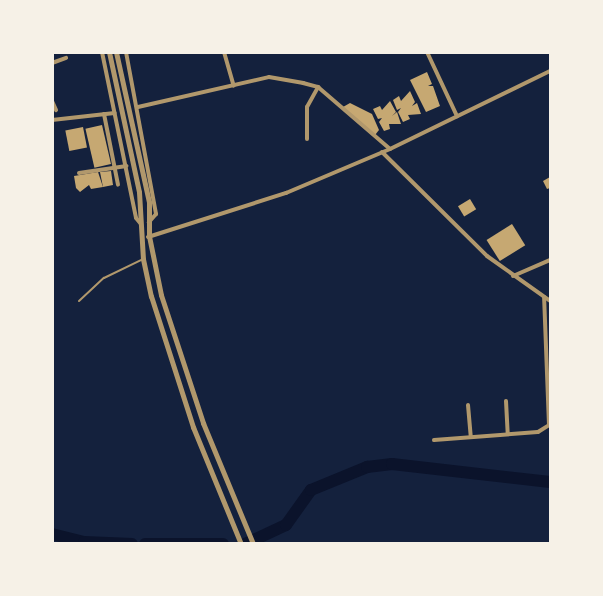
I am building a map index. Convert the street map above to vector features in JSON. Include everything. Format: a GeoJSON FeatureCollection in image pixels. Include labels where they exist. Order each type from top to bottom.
{"type":"FeatureCollection","features":[{"type":"Feature","properties":{"kind":"street"},"geometry":{"type":"LineString","coordinates":[[102,52],[136,218],[146,237],[161,295],[196,402],[253,543]]}},
{"type":"Feature","properties":{"kind":"street"},"geometry":{"type":"LineString","coordinates":[[109,52],[141,211],[141,224]]}},
{"type":"Feature","properties":{"kind":"street"},"geometry":{"type":"LineString","coordinates":[[116,52],[149,202],[149,222],[143,259],[151,296],[193,427],[241,543]]}},
{"type":"Feature","properties":{"kind":"street"},"geometry":{"type":"LineString","coordinates":[[126,52],[156,214],[149,222]]}},
{"type":"Feature","properties":{"kind":"street"},"geometry":{"type":"LineString","coordinates":[[224,52],[234,86]]}},
{"type":"Feature","properties":{"kind":"street"},"geometry":{"type":"LineString","coordinates":[[428,52],[457,116]]}},
{"type":"Feature","properties":{"kind":"street"},"geometry":{"type":"LineString","coordinates":[[52,63],[66,58]]}},
{"type":"Feature","properties":{"kind":"street"},"geometry":{"type":"LineString","coordinates":[[146,237],[286,193],[390,150],[550,71]]}},
{"type":"Feature","properties":{"kind":"street"},"geometry":{"type":"LineString","coordinates":[[138,107],[269,77],[318,87],[390,150]]}},
{"type":"Feature","properties":{"kind":"street"},"geometry":{"type":"LineString","coordinates":[[307,139],[307,107],[318,87]]}},
{"type":"Feature","properties":{"kind":"street"},"geometry":{"type":"LineString","coordinates":[[52,101],[56,110]]}},
{"type":"Feature","properties":{"kind":"street"},"geometry":{"type":"LineString","coordinates":[[52,120],[115,113]]}},
{"type":"Feature","properties":{"kind":"street"},"geometry":{"type":"LineString","coordinates":[[104,114],[118,184]]}},
{"type":"Feature","properties":{"kind":"street"},"geometry":{"type":"LineString","coordinates":[[382,152],[512,276],[550,301]]}},
{"type":"Feature","properties":{"kind":"street"},"geometry":{"type":"LineString","coordinates":[[79,173],[126,166]]}},
{"type":"Feature","properties":{"kind":"street"},"geometry":{"type":"LineString","coordinates":[[512,276],[550,260]]}},
{"type":"Feature","properties":{"kind":"street"},"geometry":{"type":"LineString","coordinates":[[434,440],[538,432],[549,425],[544,297]]}},
{"type":"Feature","properties":{"kind":"street"},"geometry":{"type":"LineString","coordinates":[[506,401],[508,435]]}},
{"type":"Feature","properties":{"kind":"street"},"geometry":{"type":"LineString","coordinates":[[468,405],[471,437]]}},
{"type":"Feature","properties":{"kind":"lane"},"geometry":{"type":"LineString","coordinates":[[79,301],[104,278],[143,259]]}},
{"type":"Feature","properties":{"kind":"building"},"geometry":{"type":"Polygon","coordinates":[[[427,72],[432,84],[428,86],[433,86],[440,106],[426,112],[410,80],[427,72]]]}},
{"type":"Feature","properties":{"kind":"building"},"geometry":{"type":"Polygon","coordinates":[[[410,91],[415,102],[412,106],[417,103],[421,114],[408,115],[410,119],[403,122],[398,112],[401,108],[397,110],[393,100],[399,96],[401,101],[410,91]]]}},
{"type":"Feature","properties":{"kind":"building"},"geometry":{"type":"Polygon","coordinates":[[[390,101],[396,112],[392,116],[397,112],[401,124],[389,124],[390,129],[384,131],[379,122],[382,118],[378,119],[373,109],[380,106],[382,110],[390,101]]]}},
{"type":"Feature","properties":{"kind":"building"},"geometry":{"type":"Polygon","coordinates":[[[350,103],[372,114],[379,130],[375,135],[343,107],[350,103]]]}},
{"type":"Feature","properties":{"kind":"building"},"geometry":{"type":"Polygon","coordinates":[[[102,125],[111,164],[94,168],[85,129],[102,125]]]}},
{"type":"Feature","properties":{"kind":"building"},"geometry":{"type":"Polygon","coordinates":[[[83,127],[87,148],[69,151],[65,130],[83,127]]]}},
{"type":"Feature","properties":{"kind":"building"},"geometry":{"type":"Polygon","coordinates":[[[111,171],[113,185],[103,187],[100,172],[111,171]]]}},
{"type":"Feature","properties":{"kind":"building"},"geometry":{"type":"Polygon","coordinates":[[[98,172],[103,187],[91,189],[89,185],[80,192],[76,188],[74,176],[98,172]]]}},
{"type":"Feature","properties":{"kind":"building"},"geometry":{"type":"Polygon","coordinates":[[[550,177],[550,188],[547,189],[543,181],[550,177]]]}},
{"type":"Feature","properties":{"kind":"building"},"geometry":{"type":"Polygon","coordinates":[[[470,199],[476,209],[464,216],[458,206],[470,199]]]}},
{"type":"Feature","properties":{"kind":"building"},"geometry":{"type":"Polygon","coordinates":[[[512,224],[525,245],[500,261],[487,240],[512,224]]]}},
{"type":"Feature","properties":{"kind":"waterway"},"geometry":{"type":"LineString","coordinates":[[245,544],[286,525],[311,490],[367,467],[392,464],[550,482]]}},
{"type":"Feature","properties":{"kind":"waterway"},"geometry":{"type":"LineString","coordinates":[[52,534],[84,542],[132,544]]}},
{"type":"Feature","properties":{"kind":"waterway"},"geometry":{"type":"LineString","coordinates":[[145,544],[223,544]]}}]}
